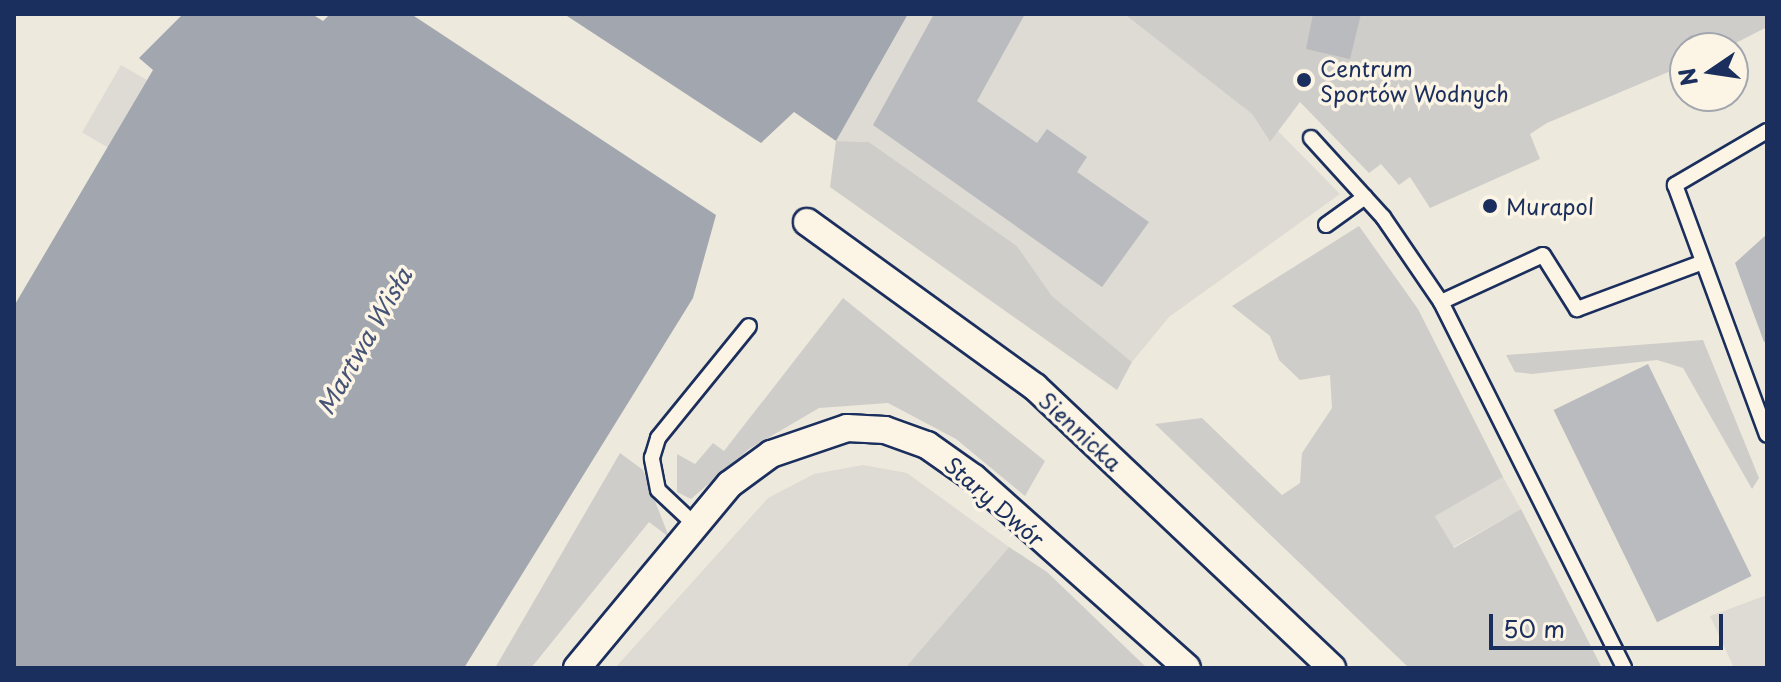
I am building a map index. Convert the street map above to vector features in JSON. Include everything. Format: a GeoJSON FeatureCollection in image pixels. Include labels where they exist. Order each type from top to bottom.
{"type":"FeatureCollection","features":[{"type":"Feature","properties":{"kind":"street","name":"Siennicka"},"geometry":{"type":"LineString","coordinates":[[807,222],[952,320],[1077,427],[1332,668]]}},
{"type":"Feature","properties":{"kind":"street","name":"Stary Dwór"},"geometry":{"type":"LineString","coordinates":[[577,668],[693,523],[771,454],[847,428],[885,430],[927,445],[974,478],[1187,668]]}},
{"type":"Feature","properties":{"kind":"lane"},"geometry":{"type":"LineString","coordinates":[[1767,131],[1675,185],[1701,263],[1767,435]]}},
{"type":"Feature","properties":{"kind":"lane"},"geometry":{"type":"LineString","coordinates":[[1311,138],[1365,197],[1441,302],[1624,668]]}},
{"type":"Feature","properties":{"kind":"lane"},"geometry":{"type":"LineString","coordinates":[[1326,225],[1365,197]]}},
{"type":"Feature","properties":{"kind":"lane"},"geometry":{"type":"LineString","coordinates":[[1441,302],[1543,255],[1577,309],[1701,263]]}},
{"type":"Feature","properties":{"kind":"lane"},"geometry":{"type":"LineString","coordinates":[[693,523],[658,490],[652,458],[658,438],[749,326]]}},
{"type":"Feature","properties":{"kind":"shaded area"},"geometry":{"type":"Polygon","coordinates":[[[908,14],[1128,14],[1252,114],[1269,141],[1278,131],[1340,194],[1169,317],[1132,362],[1052,296],[1017,246],[869,142],[836,141],[908,14]]]}},
{"type":"Feature","properties":{"kind":"shaded area"},"geometry":{"type":"Polygon","coordinates":[[[1767,14],[1767,27],[1749,36],[1749,32],[1669,32],[1669,72],[1547,123],[1530,134],[1540,159],[1430,208],[1410,177],[1399,185],[1381,164],[1369,173],[1300,102],[1270,142],[1252,114],[1127,16],[1767,14]]]}},
{"type":"Feature","properties":{"kind":"shaded area"},"geometry":{"type":"Polygon","coordinates":[[[121,65],[147,80],[108,148],[82,133],[121,65]]]}},
{"type":"Feature","properties":{"kind":"shaded area"},"geometry":{"type":"Polygon","coordinates":[[[836,141],[869,142],[1017,246],[1052,296],[1132,362],[1117,390],[830,187],[836,141]]]}},
{"type":"Feature","properties":{"kind":"shaded area"},"geometry":{"type":"Polygon","coordinates":[[[1359,226],[1418,309],[1503,477],[1435,516],[1454,548],[1521,509],[1602,668],[1409,668],[1155,424],[1202,418],[1282,495],[1300,483],[1302,453],[1332,408],[1330,375],[1300,380],[1279,360],[1270,336],[1232,306],[1359,226]]]}},
{"type":"Feature","properties":{"kind":"shaded area"},"geometry":{"type":"Polygon","coordinates":[[[843,298],[1045,461],[1025,496],[956,439],[888,403],[819,408],[749,449],[691,499],[677,492],[677,454],[695,464],[713,443],[724,451],[843,298]]]}},
{"type":"Feature","properties":{"kind":"shaded area"},"geometry":{"type":"Polygon","coordinates":[[[1703,340],[1759,478],[1752,489],[1683,368],[1657,360],[1532,374],[1515,372],[1506,355],[1703,340]]]}},
{"type":"Feature","properties":{"kind":"shaded area"},"geometry":{"type":"Polygon","coordinates":[[[620,453],[643,470],[669,537],[649,522],[531,668],[495,668],[620,453]]]}},
{"type":"Feature","properties":{"kind":"shaded area"},"geometry":{"type":"Polygon","coordinates":[[[863,465],[907,473],[1009,547],[905,668],[615,668],[768,498],[814,474],[863,465]]]}},
{"type":"Feature","properties":{"kind":"shaded area"},"geometry":{"type":"Polygon","coordinates":[[[1503,477],[1521,509],[1453,547],[1435,515],[1503,477]]]}},
{"type":"Feature","properties":{"kind":"shaded area"},"geometry":{"type":"Polygon","coordinates":[[[1009,547],[1047,572],[1147,668],[905,668],[1009,547]]]}},
{"type":"Feature","properties":{"kind":"shaded area"},"geometry":{"type":"Polygon","coordinates":[[[1767,595],[1767,668],[1734,668],[1710,616],[1767,595]]]}},
{"type":"Feature","properties":{"kind":"water","name":"Martwa Wisła"},"geometry":{"type":"Polygon","coordinates":[[[183,14],[312,14],[323,21],[330,14],[908,14],[836,141],[794,112],[761,143],[716,215],[693,298],[464,668],[14,668],[14,306],[153,70],[139,58],[183,14]]]}},
{"type":"Feature","properties":{"kind":"pier"},"geometry":{"type":"Polygon","coordinates":[[[411,14],[564,14],[764,145],[719,217],[411,14]]]}},
{"type":"Feature","properties":{"kind":"building"},"geometry":{"type":"Polygon","coordinates":[[[934,14],[1025,14],[977,101],[1037,143],[1047,129],[1087,157],[1077,172],[1149,222],[1102,287],[873,125],[934,14]]]}},
{"type":"Feature","properties":{"kind":"building"},"geometry":{"type":"Polygon","coordinates":[[[1313,14],[1361,14],[1350,59],[1306,49],[1313,14]]]}},
{"type":"Feature","properties":{"kind":"building"},"geometry":{"type":"Polygon","coordinates":[[[1767,234],[1767,341],[1764,342],[1735,263],[1767,234]]]}},
{"type":"Feature","properties":{"kind":"building"},"geometry":{"type":"Polygon","coordinates":[[[1648,364],[1751,576],[1657,622],[1554,410],[1648,364]]]}},
{"type":"Feature","properties":{"kind":"place","name":"Centrum Sportów Wodnych"},"geometry":{"type":"Point","coordinates":[1304,80]}},
{"type":"Feature","properties":{"kind":"place","name":"Murapol"},"geometry":{"type":"Point","coordinates":[1490,206]}}]}
